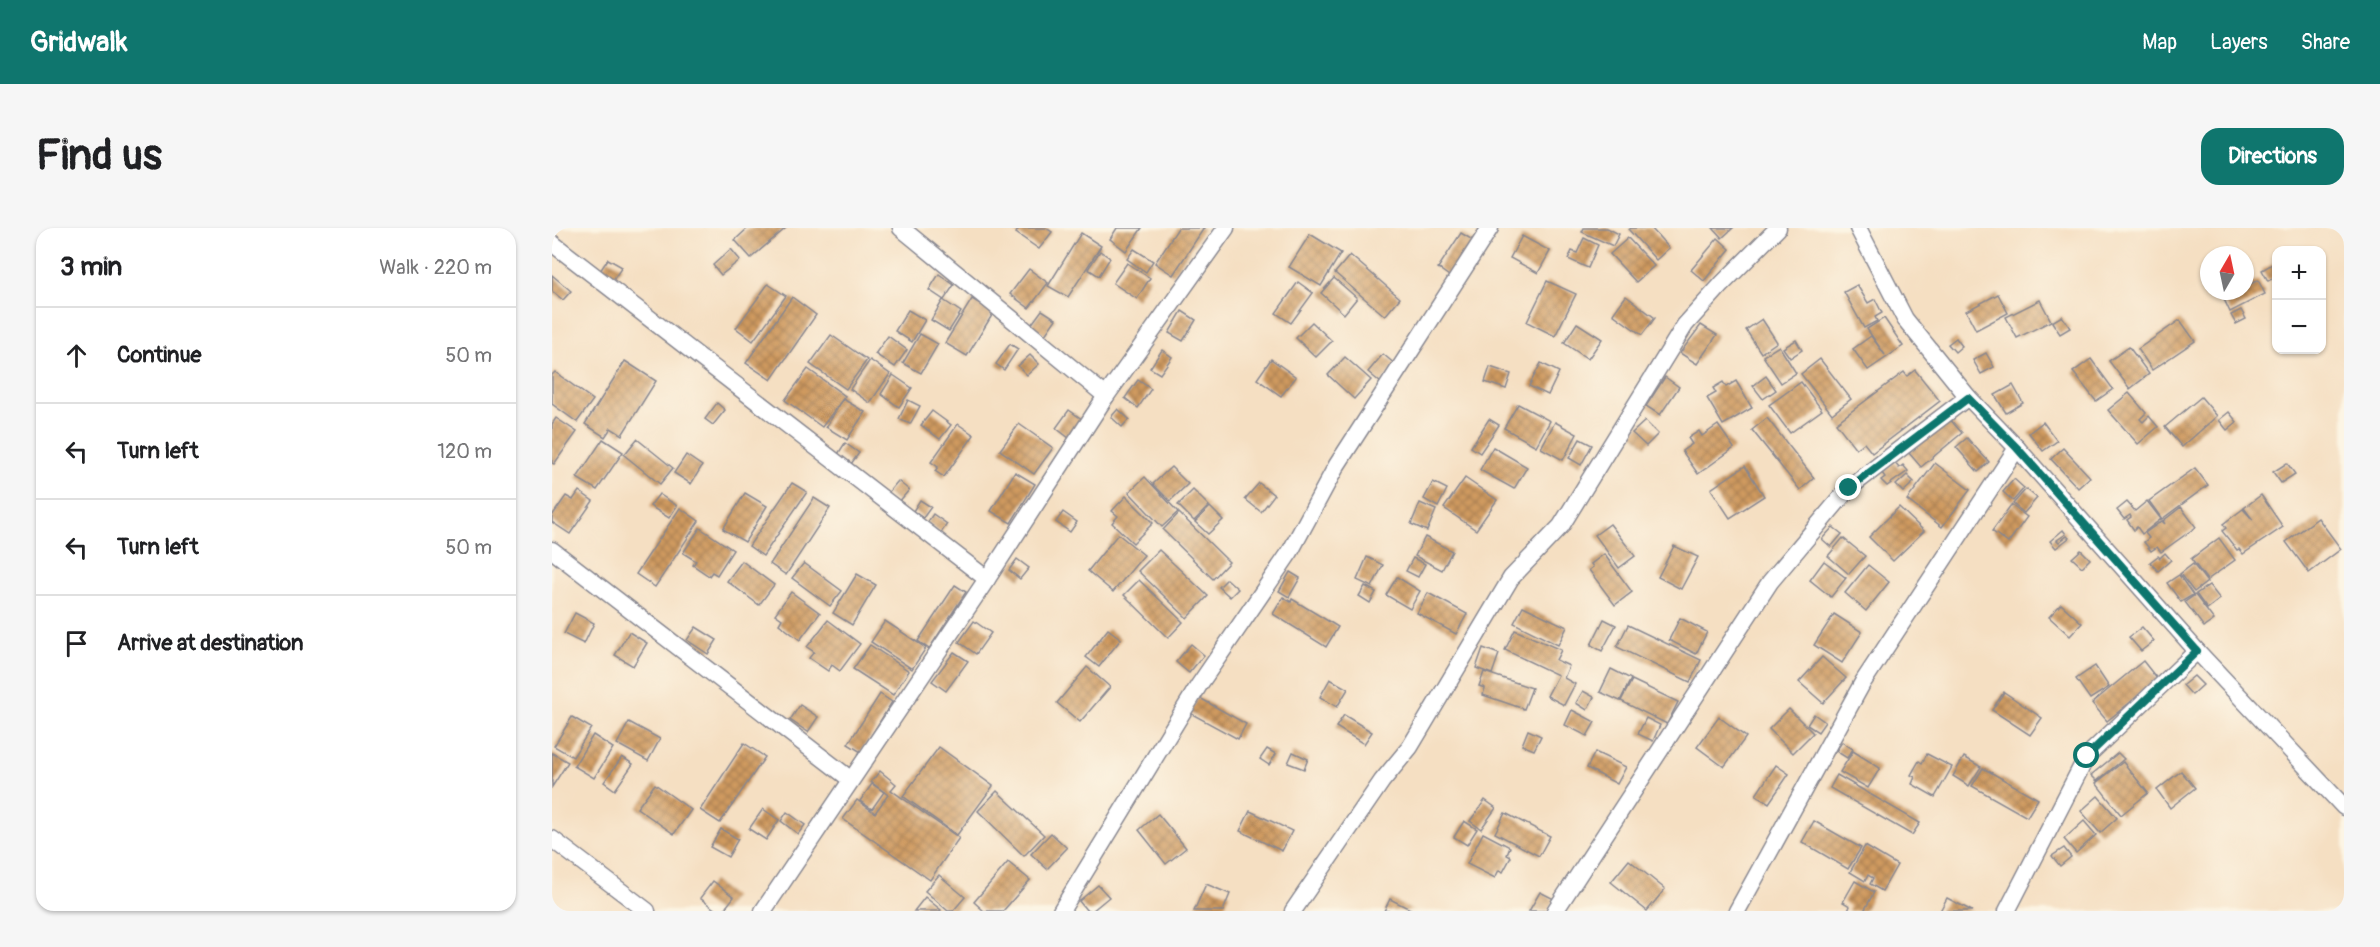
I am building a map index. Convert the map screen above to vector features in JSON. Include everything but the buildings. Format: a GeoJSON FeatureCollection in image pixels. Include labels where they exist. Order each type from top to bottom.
{"type":"FeatureCollection","features":[{"type":"Feature","properties":{"kind":"street"},"geometry":{"type":"LineString","coordinates":[[901,228],[1106,396]]}},
{"type":"Feature","properties":{"kind":"street"},"geometry":{"type":"LineString","coordinates":[[763,911],[987,579],[1106,396],[1226,228]]}},
{"type":"Feature","properties":{"kind":"street"},"geometry":{"type":"LineString","coordinates":[[1061,911],[1199,685],[1290,552],[1337,465],[1490,228]]}},
{"type":"Feature","properties":{"kind":"street"},"geometry":{"type":"LineString","coordinates":[[1293,911],[1382,781],[1410,747],[1511,578],[1561,526],[1685,325],[1778,228]]}},
{"type":"Feature","properties":{"kind":"street"},"geometry":{"type":"LineString","coordinates":[[1858,228],[1905,319],[1968,398],[2017,448],[2197,651],[2344,807]]}},
{"type":"Feature","properties":{"kind":"street"},"geometry":{"type":"LineString","coordinates":[[552,243],[987,579]]}},
{"type":"Feature","properties":{"kind":"street"},"geometry":{"type":"LineString","coordinates":[[1556,911],[1770,582],[1849,488],[1968,398]]}},
{"type":"Feature","properties":{"kind":"street"},"geometry":{"type":"LineString","coordinates":[[1737,911],[1863,682],[2017,448]]}},
{"type":"Feature","properties":{"kind":"street"},"geometry":{"type":"LineString","coordinates":[[552,550],[850,779]]}},
{"type":"Feature","properties":{"kind":"street"},"geometry":{"type":"LineString","coordinates":[[2007,911],[2087,756],[2197,651]]}},
{"type":"Feature","properties":{"kind":"street"},"geometry":{"type":"LineString","coordinates":[[552,839],[647,911]]}},
{"type":"Feature","properties":{"kind":"route"},"geometry":{"type":"LineString","coordinates":[[1849,488],[1968,398],[2017,448],[2197,651],[2087,756]]}}]}
